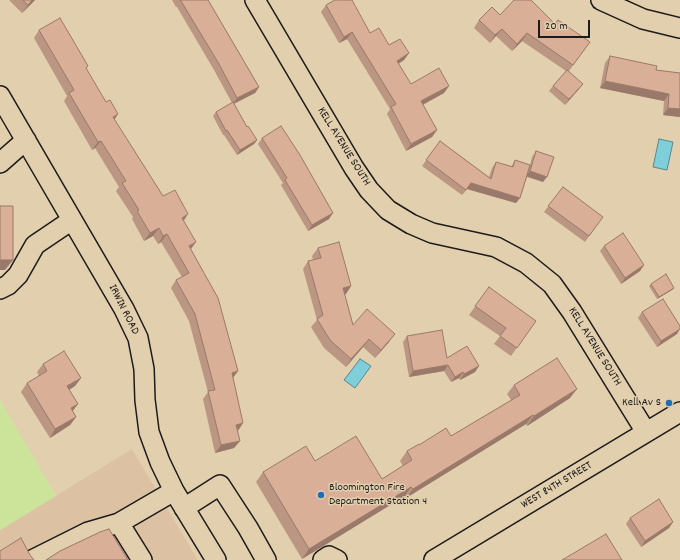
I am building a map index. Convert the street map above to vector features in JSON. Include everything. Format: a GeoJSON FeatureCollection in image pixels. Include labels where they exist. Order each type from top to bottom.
{"type":"FeatureCollection","features":[{"type":"Feature","properties":{"kind":"street","name":"KELL AVENUE SOUTH"},"geometry":{"type":"LineString","coordinates":[[255,0],[354,168],[369,190],[388,210],[411,224],[432,233],[496,247],[526,263],[552,284],[572,312],[646,432]]}},
{"type":"Feature","properties":{"kind":"street"},"geometry":{"type":"LineString","coordinates":[[601,0],[643,19],[680,28]]}},
{"type":"Feature","properties":{"kind":"street","name":"IRWIN ROAD"},"geometry":{"type":"LineString","coordinates":[[0,96],[124,309],[138,338],[144,369],[145,400],[149,432],[160,462],[174,491],[216,560]]}},
{"type":"Feature","properties":{"kind":"street"},"geometry":{"type":"LineString","coordinates":[[0,163],[26,140]]}},
{"type":"Feature","properties":{"kind":"street"},"geometry":{"type":"LineString","coordinates":[[0,288],[8,285],[18,275],[35,245],[72,220]]}},
{"type":"Feature","properties":{"kind":"street","name":"WEST 84TH STREET"},"geometry":{"type":"LineString","coordinates":[[434,560],[680,412]]}},
{"type":"Feature","properties":{"kind":"street"},"geometry":{"type":"LineString","coordinates":[[184,508],[220,485],[248,528],[266,560]]}},
{"type":"Feature","properties":{"kind":"street"},"geometry":{"type":"LineString","coordinates":[[32,560],[88,532],[119,522],[174,491]]}},
{"type":"Feature","properties":{"kind":"street"},"geometry":{"type":"LineString","coordinates":[[119,522],[142,560]]}},
{"type":"Feature","properties":{"kind":"street"},"geometry":{"type":"LineString","coordinates":[[323,560],[329,556],[337,560]]}},
{"type":"Feature","properties":{"kind":"shaded area"},"geometry":{"type":"Polygon","coordinates":[[[132,449],[198,560],[0,560],[0,530],[132,449]]]}},
{"type":"Feature","properties":{"kind":"green space"},"geometry":{"type":"Polygon","coordinates":[[[0,400],[56,496],[0,530],[0,400]]]}},
{"type":"Feature","properties":{"kind":"water"},"geometry":{"type":"Polygon","coordinates":[[[659,139],[673,142],[667,170],[653,167],[659,139]]]}},
{"type":"Feature","properties":{"kind":"water"},"geometry":{"type":"Polygon","coordinates":[[[360,359],[371,366],[355,388],[344,380],[360,359]]]}},
{"type":"Feature","properties":{"kind":"building"},"geometry":{"type":"Polygon","coordinates":[[[23,0],[32,0],[28,5],[23,0]]]}},
{"type":"Feature","properties":{"kind":"building"},"geometry":{"type":"Polygon","coordinates":[[[180,0],[208,0],[259,87],[237,98],[219,64],[180,0]]]}},
{"type":"Feature","properties":{"kind":"building"},"geometry":{"type":"Polygon","coordinates":[[[335,0],[352,0],[370,33],[379,28],[389,45],[400,39],[409,53],[397,61],[411,84],[439,68],[449,86],[421,101],[437,130],[411,144],[391,107],[396,104],[352,32],[344,37],[326,5],[335,0]]]}},
{"type":"Feature","properties":{"kind":"building"},"geometry":{"type":"Polygon","coordinates":[[[514,0],[531,0],[555,24],[558,20],[590,42],[573,65],[527,33],[517,44],[502,29],[495,35],[479,20],[492,7],[500,15],[514,0]]]}},
{"type":"Feature","properties":{"kind":"building"},"geometry":{"type":"Polygon","coordinates":[[[60,18],[88,66],[86,68],[106,102],[110,100],[118,114],[113,117],[163,196],[175,190],[188,214],[182,218],[196,242],[189,246],[218,298],[238,371],[232,373],[243,423],[236,425],[240,441],[221,445],[208,391],[215,390],[195,314],[176,280],[189,273],[167,234],[163,236],[159,228],[150,233],[137,211],[139,210],[122,183],[126,181],[101,141],[98,142],[69,93],[74,90],[39,30],[60,18]]]}},
{"type":"Feature","properties":{"kind":"building"},"geometry":{"type":"Polygon","coordinates":[[[610,56],[657,66],[656,70],[680,73],[680,109],[668,108],[669,94],[605,81],[610,56]]]}},
{"type":"Feature","properties":{"kind":"building"},"geometry":{"type":"Polygon","coordinates":[[[567,70],[583,84],[569,99],[553,86],[567,70]]]}},
{"type":"Feature","properties":{"kind":"building"},"geometry":{"type":"Polygon","coordinates":[[[233,102],[247,127],[248,126],[257,140],[240,150],[227,130],[226,131],[216,112],[233,102]]]}},
{"type":"Feature","properties":{"kind":"building"},"geometry":{"type":"Polygon","coordinates":[[[281,126],[300,155],[333,213],[312,225],[285,180],[287,178],[262,138],[281,126]]]}},
{"type":"Feature","properties":{"kind":"building"},"geometry":{"type":"Polygon","coordinates":[[[440,141],[491,179],[496,162],[513,167],[515,160],[530,165],[520,198],[471,183],[466,190],[426,160],[440,141]]]}},
{"type":"Feature","properties":{"kind":"building"},"geometry":{"type":"Polygon","coordinates":[[[536,151],[554,157],[547,177],[530,171],[536,151]]]}},
{"type":"Feature","properties":{"kind":"building"},"geometry":{"type":"Polygon","coordinates":[[[563,187],[603,217],[589,236],[548,206],[563,187]]]}},
{"type":"Feature","properties":{"kind":"building"},"geometry":{"type":"Polygon","coordinates":[[[0,206],[13,206],[13,260],[0,260],[0,206]]]}},
{"type":"Feature","properties":{"kind":"building"},"geometry":{"type":"Polygon","coordinates":[[[623,233],[644,265],[625,278],[604,246],[623,233]]]}},
{"type":"Feature","properties":{"kind":"building"},"geometry":{"type":"Polygon","coordinates":[[[339,242],[351,286],[343,288],[353,325],[367,309],[395,334],[381,350],[369,339],[351,359],[330,340],[317,319],[323,315],[308,261],[321,258],[318,248],[339,242]]]}},
{"type":"Feature","properties":{"kind":"building"},"geometry":{"type":"Polygon","coordinates":[[[666,274],[674,288],[659,297],[651,284],[666,274]]]}},
{"type":"Feature","properties":{"kind":"building"},"geometry":{"type":"Polygon","coordinates":[[[489,287],[536,321],[517,348],[500,336],[506,328],[475,306],[489,287]]]}},
{"type":"Feature","properties":{"kind":"building"},"geometry":{"type":"Polygon","coordinates":[[[663,299],[680,326],[680,329],[661,341],[642,312],[663,299]]]}},
{"type":"Feature","properties":{"kind":"building"},"geometry":{"type":"Polygon","coordinates":[[[442,330],[447,358],[467,346],[479,366],[464,374],[463,372],[455,377],[448,365],[413,371],[407,336],[442,330]]]}},
{"type":"Feature","properties":{"kind":"building"},"geometry":{"type":"Polygon","coordinates":[[[64,351],[81,378],[67,386],[78,404],[71,408],[76,417],[55,429],[27,383],[47,371],[43,364],[64,351]]]}},
{"type":"Feature","properties":{"kind":"building"},"geometry":{"type":"Polygon","coordinates":[[[557,358],[577,389],[413,489],[411,487],[309,549],[263,472],[306,446],[315,461],[356,436],[382,479],[412,460],[407,451],[446,428],[451,436],[520,395],[514,385],[557,358]]]}},
{"type":"Feature","properties":{"kind":"building"},"geometry":{"type":"Polygon","coordinates":[[[659,499],[673,522],[645,541],[630,518],[659,499]]]}},
{"type":"Feature","properties":{"kind":"building"},"geometry":{"type":"Polygon","coordinates":[[[109,529],[128,560],[46,560],[60,551],[109,529]]]}},
{"type":"Feature","properties":{"kind":"building"},"geometry":{"type":"Polygon","coordinates":[[[606,534],[622,560],[562,560],[606,534]]]}},
{"type":"Feature","properties":{"kind":"building"},"geometry":{"type":"Polygon","coordinates":[[[21,538],[34,560],[0,560],[0,551],[21,538]]]}},
{"type":"Feature","properties":{"kind":"place","name":"Kell Av S"},"geometry":{"type":"Point","coordinates":[669,403]}},
{"type":"Feature","properties":{"kind":"place","name":"Bloomington Fire Department Station 4"},"geometry":{"type":"Point","coordinates":[321,495]}}]}
